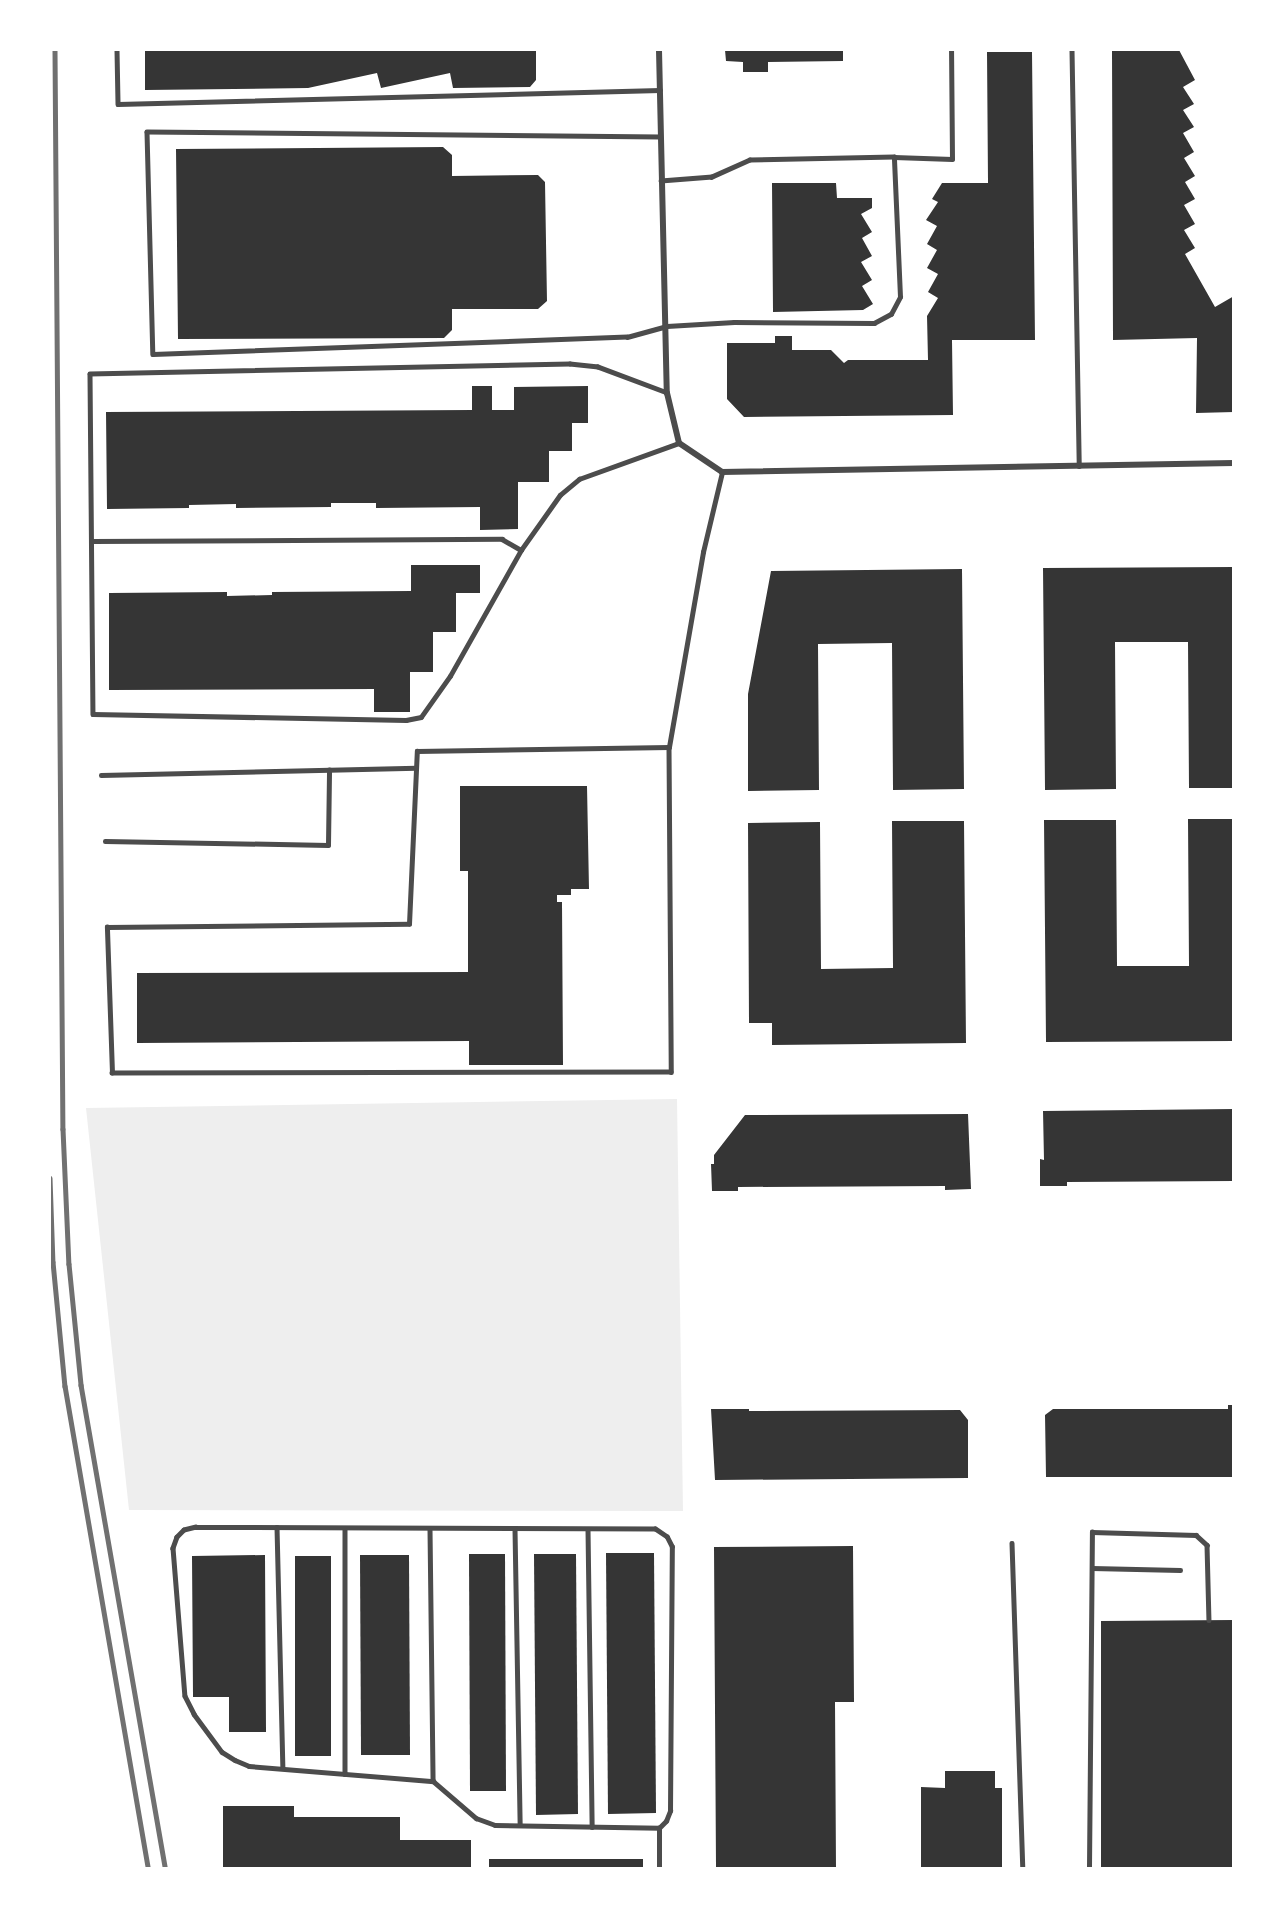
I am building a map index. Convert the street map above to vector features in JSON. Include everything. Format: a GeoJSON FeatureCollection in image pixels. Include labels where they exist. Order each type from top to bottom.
{"type":"FeatureCollection","features":[{"type":"Feature","properties":{"kind":"street"},"geometry":{"type":"LineString","coordinates":[[659,50],[667,393],[679,443],[722,472],[1233,463]]}},
{"type":"Feature","properties":{"kind":"lane"},"geometry":{"type":"LineString","coordinates":[[117,50],[118,104],[660,90]]}},
{"type":"Feature","properties":{"kind":"lane"},"geometry":{"type":"LineString","coordinates":[[661,181],[712,177],[750,160],[894,157],[952,159],[951,50]]}},
{"type":"Feature","properties":{"kind":"lane"},"geometry":{"type":"LineString","coordinates":[[1072,50],[1079,466]]}},
{"type":"Feature","properties":{"kind":"lane"},"geometry":{"type":"LineString","coordinates":[[660,137],[147,132],[153,354],[627,337],[667,326],[734,322],[874,322],[891,314],[900,297],[894,157]]}},
{"type":"Feature","properties":{"kind":"lane"},"geometry":{"type":"LineString","coordinates":[[667,393],[598,367],[570,364],[90,374],[93,714],[406,720],[422,717],[450,676],[522,550],[560,495],[579,479],[679,443]]}},
{"type":"Feature","properties":{"kind":"lane"},"geometry":{"type":"LineString","coordinates":[[669,747],[417,751],[409,924],[108,927],[112,1073],[671,1072],[669,747],[703,552],[722,472]]}},
{"type":"Feature","properties":{"kind":"lane"},"geometry":{"type":"LineString","coordinates":[[93,541],[502,539],[522,550]]}},
{"type":"Feature","properties":{"kind":"lane"},"geometry":{"type":"LineString","coordinates":[[101,775],[416,768]]}},
{"type":"Feature","properties":{"kind":"lane"},"geometry":{"type":"LineString","coordinates":[[105,842],[328,845],[329,770]]}},
{"type":"Feature","properties":{"kind":"lane"},"geometry":{"type":"LineString","coordinates":[[196,1527],[345,1528],[655,1529],[667,1537],[672,1547],[670,1811],[666,1821],[658,1828],[495,1825],[476,1818],[433,1781],[249,1766],[222,1752],[194,1714],[185,1696],[173,1548],[177,1537],[184,1530],[196,1527]]}},
{"type":"Feature","properties":{"kind":"lane"},"geometry":{"type":"LineString","coordinates":[[277,1527],[283,1768]]}},
{"type":"Feature","properties":{"kind":"lane"},"geometry":{"type":"LineString","coordinates":[[345,1528],[345,1774]]}},
{"type":"Feature","properties":{"kind":"lane"},"geometry":{"type":"LineString","coordinates":[[430,1529],[433,1781]]}},
{"type":"Feature","properties":{"kind":"lane"},"geometry":{"type":"LineString","coordinates":[[515,1529],[520,1825]]}},
{"type":"Feature","properties":{"kind":"lane"},"geometry":{"type":"LineString","coordinates":[[588,1529],[592,1827]]}},
{"type":"Feature","properties":{"kind":"lane"},"geometry":{"type":"LineString","coordinates":[[1089,1869],[1092,1532],[1196,1535],[1207,1545],[1209,1620]]}},
{"type":"Feature","properties":{"kind":"lane"},"geometry":{"type":"LineString","coordinates":[[1012,1543],[1023,1869]]}},
{"type":"Feature","properties":{"kind":"lane"},"geometry":{"type":"LineString","coordinates":[[1092,1568],[1180,1570]]}},
{"type":"Feature","properties":{"kind":"lane"},"geometry":{"type":"LineString","coordinates":[[658,1828],[658,1869]]}},
{"type":"Feature","properties":{"kind":"shaded area"},"geometry":{"type":"Polygon","coordinates":[[[677,1099],[683,1511],[129,1510],[86,1108],[677,1099]]]}},
{"type":"Feature","properties":{"kind":"building"},"geometry":{"type":"Polygon","coordinates":[[[145,50],[536,50],[536,80],[530,87],[453,88],[450,73],[381,88],[377,73],[308,88],[145,90],[145,50]]]}},
{"type":"Feature","properties":{"kind":"building"},"geometry":{"type":"Polygon","coordinates":[[[725,50],[843,50],[843,61],[768,62],[768,72],[743,72],[743,62],[726,61],[725,50]]]}},
{"type":"Feature","properties":{"kind":"building"},"geometry":{"type":"Polygon","coordinates":[[[1179,50],[1195,80],[1183,87],[1194,104],[1183,110],[1194,127],[1183,133],[1194,152],[1184,158],[1195,176],[1185,182],[1195,199],[1184,205],[1195,224],[1184,230],[1195,248],[1185,254],[1215,307],[1234,296],[1234,412],[1196,413],[1197,338],[1113,340],[1112,51],[1179,50]]]}},
{"type":"Feature","properties":{"kind":"building"},"geometry":{"type":"Polygon","coordinates":[[[987,52],[1032,52],[1035,340],[952,340],[953,415],[744,417],[727,399],[727,343],[775,343],[775,336],[792,336],[792,350],[831,350],[844,363],[848,360],[928,360],[927,316],[938,298],[928,292],[938,274],[927,268],[937,250],[927,244],[937,226],[926,220],[938,202],[932,199],[942,183],[988,183],[987,52]]]}},
{"type":"Feature","properties":{"kind":"building"},"geometry":{"type":"Polygon","coordinates":[[[443,147],[452,155],[452,176],[538,175],[545,182],[547,301],[538,309],[452,309],[452,330],[444,338],[178,339],[176,149],[443,147]]]}},
{"type":"Feature","properties":{"kind":"building"},"geometry":{"type":"Polygon","coordinates":[[[772,183],[836,183],[837,198],[872,198],[872,208],[861,214],[872,232],[862,238],[872,256],[861,262],[872,280],[862,286],[873,304],[863,310],[773,312],[772,183]]]}},
{"type":"Feature","properties":{"kind":"building"},"geometry":{"type":"Polygon","coordinates":[[[472,386],[492,386],[492,410],[514,410],[514,387],[588,386],[588,423],[572,423],[572,451],[549,451],[549,482],[518,482],[518,529],[480,530],[480,507],[376,508],[376,503],[331,503],[331,507],[236,508],[236,504],[189,505],[189,508],[107,509],[106,412],[472,410],[472,386]]]}},
{"type":"Feature","properties":{"kind":"building"},"geometry":{"type":"Polygon","coordinates":[[[411,565],[480,565],[480,593],[456,593],[456,632],[433,632],[433,672],[410,672],[410,712],[374,712],[374,689],[109,690],[109,593],[227,592],[227,596],[272,595],[272,592],[411,591],[411,565]]]}},
{"type":"Feature","properties":{"kind":"building"},"geometry":{"type":"Polygon","coordinates":[[[1234,567],[1234,788],[1189,788],[1188,642],[1115,642],[1116,789],[1045,790],[1043,568],[1234,567]]]}},
{"type":"Feature","properties":{"kind":"building"},"geometry":{"type":"Polygon","coordinates":[[[962,569],[964,789],[893,790],[892,643],[818,644],[819,790],[748,791],[748,694],[771,571],[962,569]]]}},
{"type":"Feature","properties":{"kind":"building"},"geometry":{"type":"Polygon","coordinates":[[[460,786],[587,786],[589,889],[571,889],[571,895],[557,895],[557,902],[562,902],[563,1065],[469,1065],[469,1041],[137,1043],[137,973],[468,972],[468,871],[460,871],[460,786]]]}},
{"type":"Feature","properties":{"kind":"building"},"geometry":{"type":"Polygon","coordinates":[[[1188,819],[1234,819],[1234,1041],[1046,1042],[1044,820],[1116,820],[1117,966],[1189,966],[1188,819]]]}},
{"type":"Feature","properties":{"kind":"building"},"geometry":{"type":"Polygon","coordinates":[[[892,821],[964,821],[966,1043],[772,1045],[772,1023],[749,1023],[748,823],[820,822],[821,969],[893,968],[892,821]]]}},
{"type":"Feature","properties":{"kind":"building"},"geometry":{"type":"Polygon","coordinates":[[[1234,1109],[1234,1181],[1067,1182],[1067,1186],[1040,1186],[1040,1159],[1044,1160],[1043,1111],[1234,1109]]]}},
{"type":"Feature","properties":{"kind":"building"},"geometry":{"type":"Polygon","coordinates":[[[968,1114],[971,1189],[945,1190],[945,1186],[738,1187],[738,1191],[712,1191],[711,1164],[714,1164],[714,1155],[745,1115],[968,1114]]]}},
{"type":"Feature","properties":{"kind":"building"},"geometry":{"type":"Polygon","coordinates":[[[1228,1405],[1234,1405],[1234,1477],[1046,1477],[1045,1415],[1053,1409],[1228,1409],[1228,1405]]]}},
{"type":"Feature","properties":{"kind":"building"},"geometry":{"type":"Polygon","coordinates":[[[711,1409],[749,1409],[749,1411],[960,1410],[968,1420],[968,1478],[715,1480],[711,1409]]]}},
{"type":"Feature","properties":{"kind":"building"},"geometry":{"type":"Polygon","coordinates":[[[853,1546],[854,1702],[835,1702],[836,1868],[716,1868],[714,1547],[853,1546]]]}},
{"type":"Feature","properties":{"kind":"building"},"geometry":{"type":"Polygon","coordinates":[[[606,1553],[654,1553],[656,1813],[608,1814],[606,1553]]]}},
{"type":"Feature","properties":{"kind":"building"},"geometry":{"type":"Polygon","coordinates":[[[469,1554],[505,1554],[506,1791],[470,1791],[469,1554]]]}},
{"type":"Feature","properties":{"kind":"building"},"geometry":{"type":"Polygon","coordinates":[[[534,1554],[576,1554],[578,1814],[536,1815],[534,1554]]]}},
{"type":"Feature","properties":{"kind":"building"},"geometry":{"type":"Polygon","coordinates":[[[265,1555],[266,1732],[229,1732],[229,1697],[193,1697],[192,1556],[265,1555]]]}},
{"type":"Feature","properties":{"kind":"building"},"geometry":{"type":"Polygon","coordinates":[[[360,1555],[409,1555],[410,1755],[361,1755],[360,1555]]]}},
{"type":"Feature","properties":{"kind":"building"},"geometry":{"type":"Polygon","coordinates":[[[295,1556],[331,1556],[331,1756],[295,1756],[295,1556]]]}},
{"type":"Feature","properties":{"kind":"building"},"geometry":{"type":"Polygon","coordinates":[[[1234,1620],[1234,1868],[1101,1868],[1101,1621],[1234,1620]]]}},
{"type":"Feature","properties":{"kind":"building"},"geometry":{"type":"Polygon","coordinates":[[[945,1771],[995,1771],[995,1788],[1002,1788],[1002,1868],[921,1868],[921,1787],[945,1788],[945,1771]]]}},
{"type":"Feature","properties":{"kind":"building"},"geometry":{"type":"Polygon","coordinates":[[[223,1806],[294,1806],[294,1817],[400,1817],[400,1840],[471,1840],[471,1868],[223,1868],[223,1806]]]}},
{"type":"Feature","properties":{"kind":"building"},"geometry":{"type":"Polygon","coordinates":[[[489,1859],[643,1859],[643,1868],[489,1868],[489,1859]]]}},
{"type":"Feature","properties":{"kind":"railway"},"geometry":{"type":"LineString","coordinates":[[55,50],[63,1129],[69,1264],[81,1385],[165,1868]]}},
{"type":"Feature","properties":{"kind":"railway"},"geometry":{"type":"LineString","coordinates":[[50,1178],[53,1262],[65,1386],[148,1868]]}}]}
